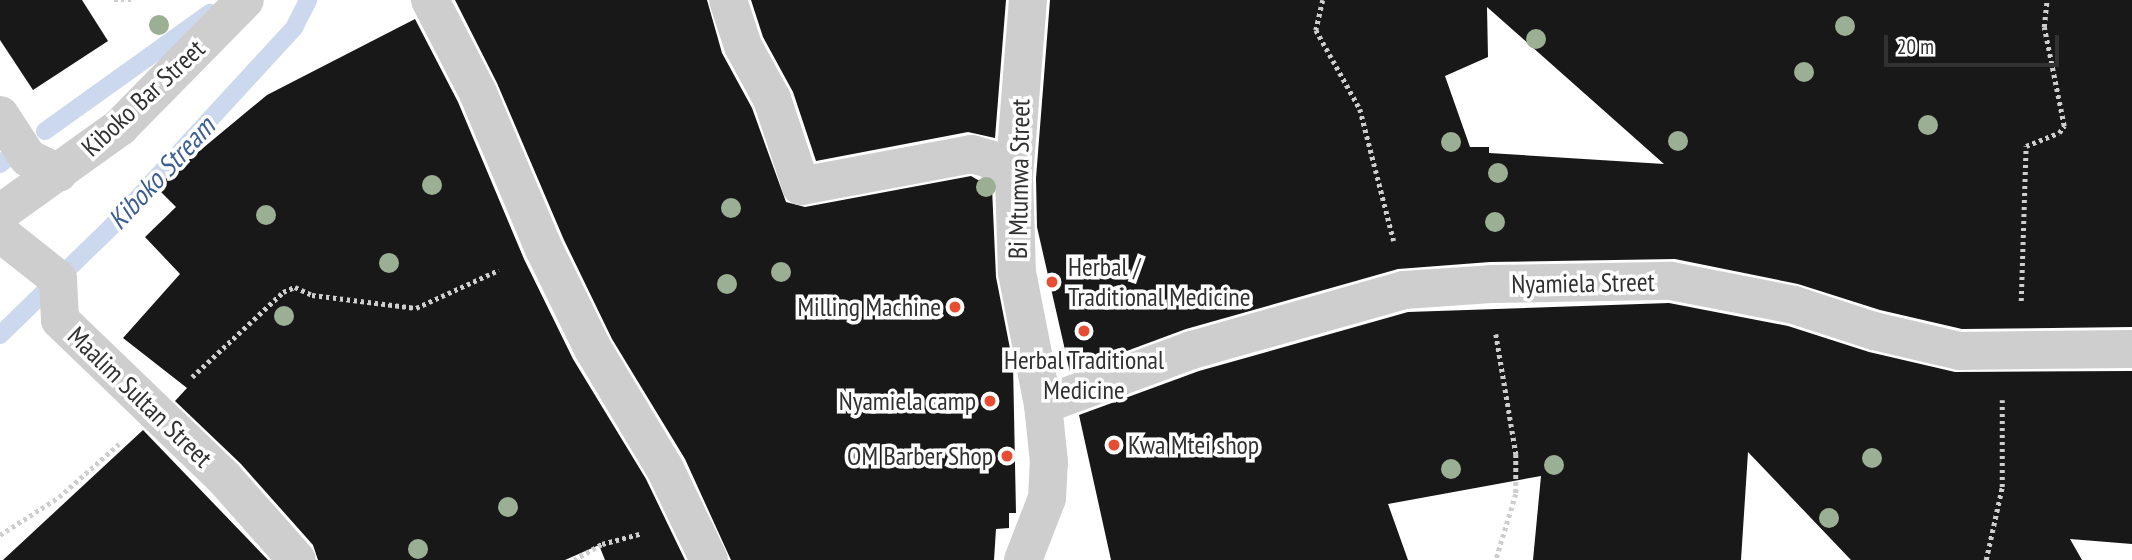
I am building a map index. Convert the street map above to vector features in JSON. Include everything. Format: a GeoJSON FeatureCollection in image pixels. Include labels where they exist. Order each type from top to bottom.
{"type":"FeatureCollection","features":[{"type":"Feature","properties":{"kind":"street","name":"Kiboko Bar Street"},"geometry":{"type":"LineString","coordinates":[[0,213],[120,127],[245,0]]}},
{"type":"Feature","properties":{"kind":"street"},"geometry":{"type":"LineString","coordinates":[[430,0],[478,93],[544,249],[593,349],[665,469],[709,560]]}},
{"type":"Feature","properties":{"kind":"street"},"geometry":{"type":"LineString","coordinates":[[728,0],[743,46],[772,99],[801,186],[972,154],[989,159],[1014,177]]}},
{"type":"Feature","properties":{"kind":"street","name":"Bi Mtumwa Street"},"geometry":{"type":"LineString","coordinates":[[1023,560],[1047,498],[1043,405],[1017,273],[1014,177],[1028,0]]}},
{"type":"Feature","properties":{"kind":"street"},"geometry":{"type":"LineString","coordinates":[[0,115],[28,158],[59,173]]}},
{"type":"Feature","properties":{"kind":"street","name":"Maalim Sultan Street"},"geometry":{"type":"LineString","coordinates":[[0,233],[58,279],[60,320],[225,479],[298,560]]}},
{"type":"Feature","properties":{"kind":"street","name":"Nyamiela Street"},"geometry":{"type":"LineString","coordinates":[[1043,405],[1192,351],[1404,290],[1491,284],[1671,281],[1794,305],[1960,351],[2009,353],[2132,349]]}},
{"type":"Feature","properties":{"kind":"path"},"geometry":{"type":"LineString","coordinates":[[114,0],[132,0]]}},
{"type":"Feature","properties":{"kind":"path"},"geometry":{"type":"LineString","coordinates":[[1323,0],[1316,30],[1364,121],[1404,290]]}},
{"type":"Feature","properties":{"kind":"path"},"geometry":{"type":"LineString","coordinates":[[1986,560],[2002,487],[2009,353],[2025,150],[2033,141],[2059,133],[2064,126],[2044,27],[2047,0]]}},
{"type":"Feature","properties":{"kind":"path"},"geometry":{"type":"LineString","coordinates":[[0,535],[59,497],[154,413],[282,292],[295,287],[312,295],[416,308],[544,249]]}},
{"type":"Feature","properties":{"kind":"path"},"geometry":{"type":"LineString","coordinates":[[1491,284],[1516,454],[1516,494],[1496,560]]}},
{"type":"Feature","properties":{"kind":"path"},"geometry":{"type":"LineString","coordinates":[[574,560],[602,544],[689,522]]}},
{"type":"Feature","properties":{"kind":"building"},"geometry":{"type":"Polygon","coordinates":[[[0,0],[82,0],[108,41],[33,90],[0,40],[0,0]]]}},
{"type":"Feature","properties":{"kind":"building"},"geometry":{"type":"Polygon","coordinates":[[[455,0],[707,0],[722,53],[752,108],[786,202],[805,207],[971,176],[992,188],[996,277],[1013,364],[1016,513],[1009,513],[1009,528],[996,529],[994,560],[731,560],[685,459],[612,339],[564,240],[497,83],[455,0]]]}},
{"type":"Feature","properties":{"kind":"building"},"geometry":{"type":"Polygon","coordinates":[[[751,0],[1006,0],[995,138],[968,132],[816,161],[793,92],[763,37],[751,0]]]}},
{"type":"Feature","properties":{"kind":"building"},"geometry":{"type":"Polygon","coordinates":[[[1050,0],[2132,0],[2132,327],[1962,329],[1880,310],[1798,284],[1675,259],[1490,262],[1398,269],[1186,329],[1070,372],[1037,227],[1036,178],[1050,0]],[[1487,7],[1488,57],[1445,76],[1470,147],[1489,147],[1489,153],[1664,164],[1487,7]]]}},
{"type":"Feature","properties":{"kind":"building"},"geometry":{"type":"Polygon","coordinates":[[[415,19],[458,102],[524,259],[573,359],[646,479],[685,560],[605,560],[599,545],[565,560],[318,560],[313,545],[241,464],[175,401],[187,388],[123,338],[180,274],[145,237],[176,207],[156,187],[267,95],[415,19]]]}},
{"type":"Feature","properties":{"kind":"building"},"geometry":{"type":"Polygon","coordinates":[[[1669,303],[1788,326],[1869,352],[1955,372],[2132,371],[2132,544],[2070,539],[2082,560],[1851,560],[1748,452],[1741,560],[1533,560],[1541,476],[1388,504],[1408,560],[1111,560],[1079,415],[1199,371],[1408,312],[1669,303]]]}},
{"type":"Feature","properties":{"kind":"building"},"geometry":{"type":"Polygon","coordinates":[[[143,430],[268,560],[3,560],[143,430]]]}},
{"type":"Feature","properties":{"kind":"waterway","name":"Kiboko Stream"},"geometry":{"type":"LineString","coordinates":[[0,335],[111,227],[294,28],[308,0]]}},
{"type":"Feature","properties":{"kind":"waterway"},"geometry":{"type":"LineString","coordinates":[[45,131],[210,13]]}},
{"type":"Feature","properties":{"kind":"waterway"},"geometry":{"type":"LineString","coordinates":[[0,164],[5,160]]}},
{"type":"Feature","properties":{"kind":"place","name":"Herbal / Traditional Medicine"},"geometry":{"type":"Point","coordinates":[1052,282]}},
{"type":"Feature","properties":{"kind":"place","name":"Milling Machine"},"geometry":{"type":"Point","coordinates":[955,307]}},
{"type":"Feature","properties":{"kind":"place","name":"Herbal Traditional Medicine"},"geometry":{"type":"Point","coordinates":[1084,331]}},
{"type":"Feature","properties":{"kind":"place","name":"Nyamiela camp"},"geometry":{"type":"Point","coordinates":[990,401]}},
{"type":"Feature","properties":{"kind":"place","name":"Kwa Mtei shop"},"geometry":{"type":"Point","coordinates":[1114,445]}},
{"type":"Feature","properties":{"kind":"place","name":"OM Barber Shop"},"geometry":{"type":"Point","coordinates":[1007,456]}}]}
